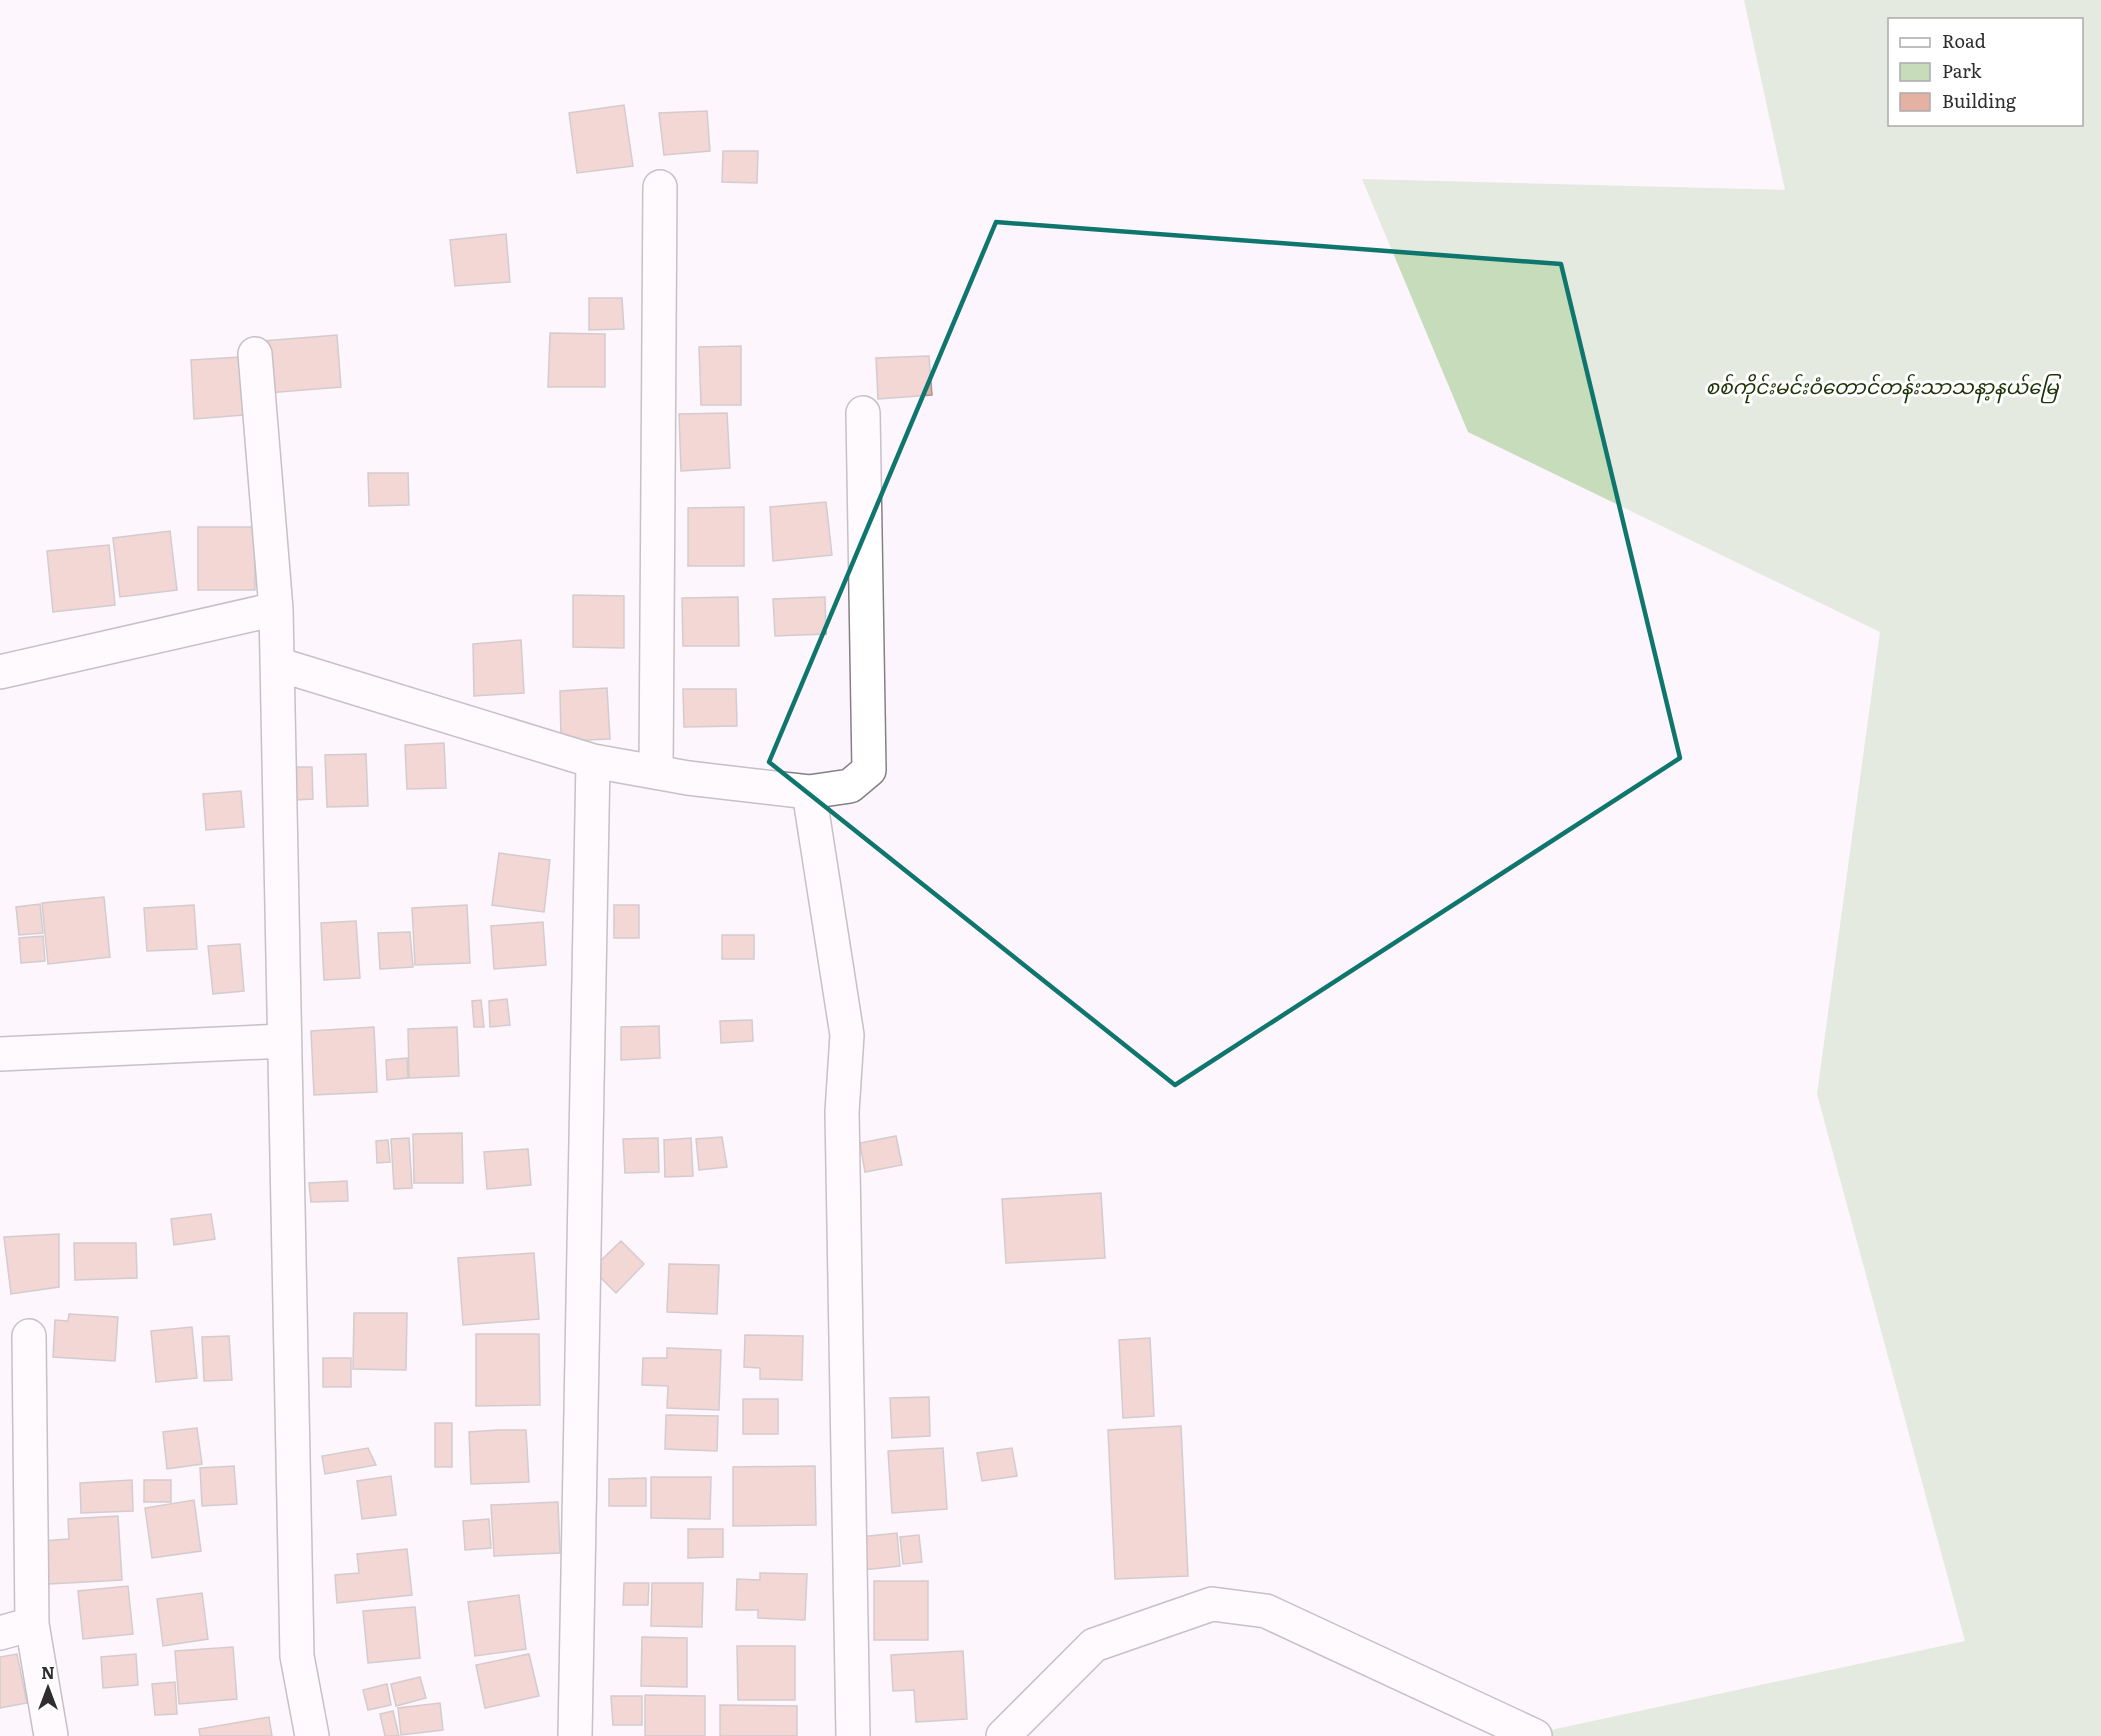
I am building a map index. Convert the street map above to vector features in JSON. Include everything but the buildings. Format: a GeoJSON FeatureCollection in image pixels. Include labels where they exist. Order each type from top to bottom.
{"type":"FeatureCollection","features":[{"type":"Feature","properties":{"kind":"street"},"geometry":{"type":"LineString","coordinates":[[656,772],[660,187]]}},
{"type":"Feature","properties":{"kind":"street"},"geometry":{"type":"LineString","coordinates":[[255,354],[276,609],[297,1656],[312,1736]]}},
{"type":"Feature","properties":{"kind":"street"},"geometry":{"type":"LineString","coordinates":[[277,663],[594,761],[656,772],[809,792],[850,786],[869,770],[863,412]]}},
{"type":"Feature","properties":{"kind":"street"},"geometry":{"type":"LineString","coordinates":[[0,672],[276,609]]}},
{"type":"Feature","properties":{"kind":"street"},"geometry":{"type":"LineString","coordinates":[[575,1736],[594,761]]}},
{"type":"Feature","properties":{"kind":"street"},"geometry":{"type":"LineString","coordinates":[[809,792],[847,1035],[842,1112],[854,1736]]}},
{"type":"Feature","properties":{"kind":"street"},"geometry":{"type":"LineString","coordinates":[[0,1054],[284,1041]]}},
{"type":"Feature","properties":{"kind":"street"},"geometry":{"type":"LineString","coordinates":[[28,1336],[32,1624],[51,1736]]}},
{"type":"Feature","properties":{"kind":"street"},"geometry":{"type":"LineString","coordinates":[[1003,1736],[1094,1645],[1212,1604],[1266,1611],[1535,1736]]}},
{"type":"Feature","properties":{"kind":"street"},"geometry":{"type":"LineString","coordinates":[[0,1634],[32,1624]]}},
{"type":"Feature","properties":{"kind":"highlighted area"},"geometry":{"type":"Polygon","coordinates":[[[996,222],[1561,264],[1680,758],[1175,1085],[769,762],[996,222]]]}},
{"type":"Feature","properties":{"kind":"green space","name":"စစ်ကိုင်းမင်းဝံတောင်တန်းသာသနာ့နယ်မြေ"},"geometry":{"type":"Polygon","coordinates":[[[1744,0],[2101,0],[2101,1736],[1523,1736],[1965,1641],[1817,1094],[1880,632],[1468,432],[1362,179],[1785,190],[1744,0]]]}}]}
